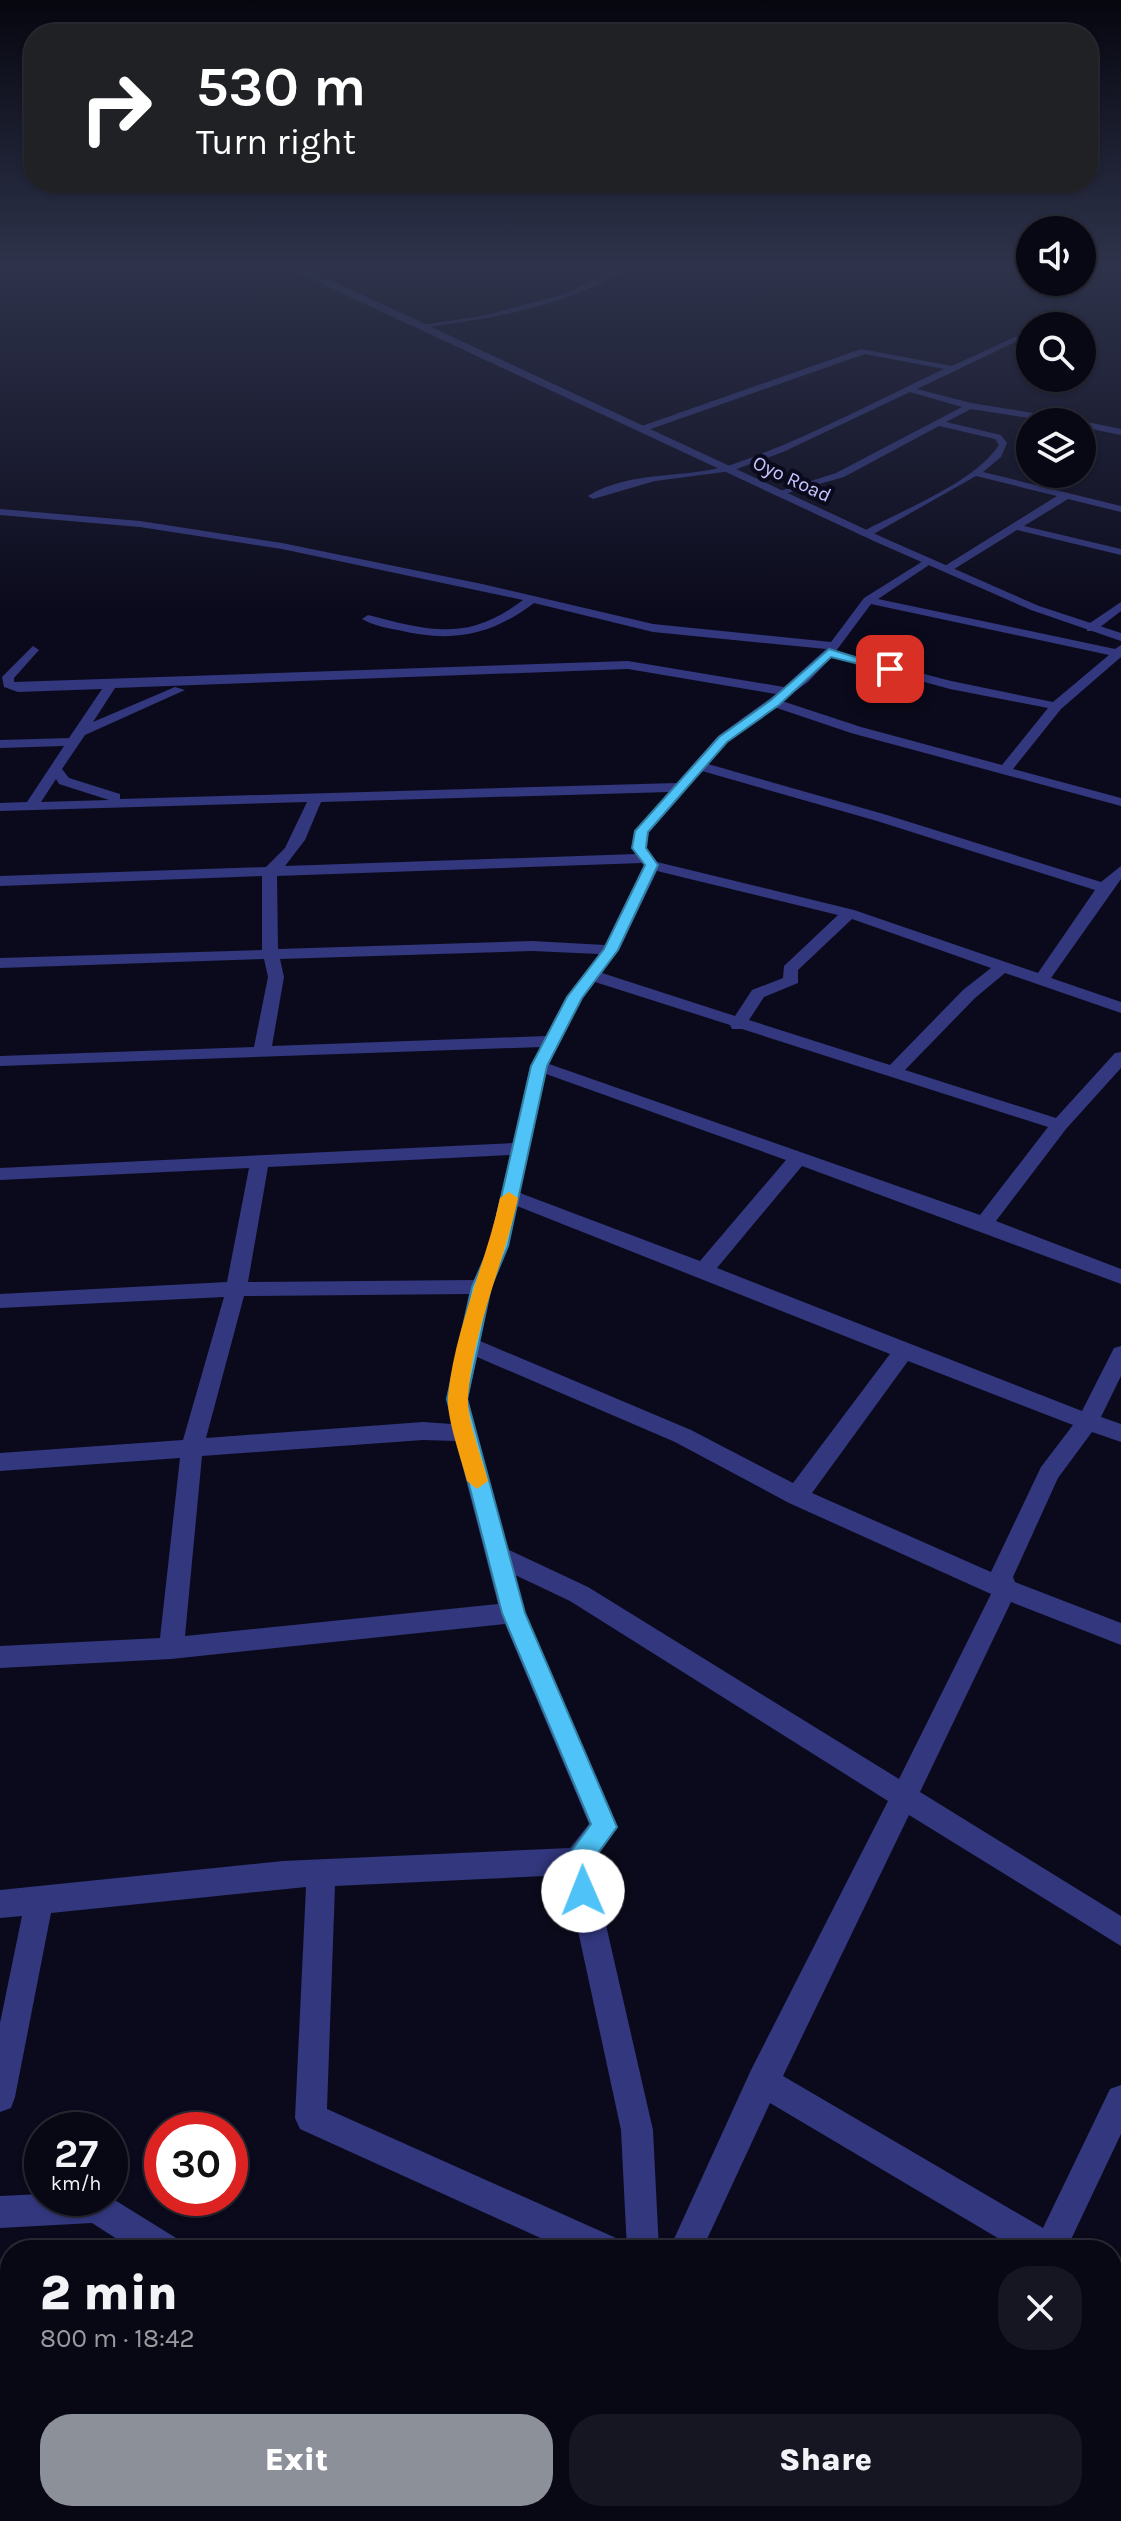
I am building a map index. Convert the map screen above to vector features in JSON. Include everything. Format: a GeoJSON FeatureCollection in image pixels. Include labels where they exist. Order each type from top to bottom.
{"type":"FeatureCollection","features":[{"type":"Feature","properties":{"kind":"street","name":"Oyo Road"},"geometry":{"type":"LineString","coordinates":[[536,380],[866,534],[1091,628],[1121,637]]}},
{"type":"Feature","properties":{"kind":"street"},"geometry":{"type":"LineString","coordinates":[[642,429],[782,380]]}},
{"type":"Feature","properties":{"kind":"street"},"geometry":{"type":"LineString","coordinates":[[593,496],[654,478],[728,469],[833,428],[930,380]]}},
{"type":"Feature","properties":{"kind":"street"},"geometry":{"type":"LineString","coordinates":[[908,389],[970,406],[1016,413]]}},
{"type":"Feature","properties":{"kind":"street"},"geometry":{"type":"LineString","coordinates":[[781,494],[840,475],[970,406]]}},
{"type":"Feature","properties":{"kind":"street"},"geometry":{"type":"LineString","coordinates":[[866,534],[976,473],[1001,454],[1004,445],[1001,439],[941,424]]}},
{"type":"Feature","properties":{"kind":"street"},"geometry":{"type":"LineString","coordinates":[[1096,427],[1121,432]]}},
{"type":"Feature","properties":{"kind":"street"},"geometry":{"type":"LineString","coordinates":[[976,473],[1121,509]]}},
{"type":"Feature","properties":{"kind":"street"},"geometry":{"type":"LineString","coordinates":[[648,862],[639,848],[642,831],[723,739],[782,697],[832,650],[868,600],[1016,527],[1065,496]]}},
{"type":"Feature","properties":{"kind":"street"},"geometry":{"type":"LineString","coordinates":[[0,512],[140,524],[282,546],[653,628],[832,650],[950,685],[1056,706]]}},
{"type":"Feature","properties":{"kind":"street"},"geometry":{"type":"LineString","coordinates":[[1016,527],[1121,552]]}},
{"type":"Feature","properties":{"kind":"street"},"geometry":{"type":"LineString","coordinates":[[368,619],[458,637],[501,621],[532,599]]}},
{"type":"Feature","properties":{"kind":"street"},"geometry":{"type":"LineString","coordinates":[[868,600],[1119,651]]}},
{"type":"Feature","properties":{"kind":"street"},"geometry":{"type":"LineString","coordinates":[[1091,628],[1121,605]]}},
{"type":"Feature","properties":{"kind":"street"},"geometry":{"type":"LineString","coordinates":[[33,650],[8,677],[8,684],[18,688],[628,665],[782,697],[856,730],[1121,802]]}},
{"type":"Feature","properties":{"kind":"street"},"geometry":{"type":"LineString","coordinates":[[1005,770],[1056,706],[1119,651]]}},
{"type":"Feature","properties":{"kind":"street"},"geometry":{"type":"LineString","coordinates":[[0,744],[76,737],[204,681]]}},
{"type":"Feature","properties":{"kind":"street"},"geometry":{"type":"LineString","coordinates":[[31,806],[111,685]]}},
{"type":"Feature","properties":{"kind":"street"},"geometry":{"type":"LineString","coordinates":[[700,766],[882,818],[1104,888]]}},
{"type":"Feature","properties":{"kind":"street"},"geometry":{"type":"LineString","coordinates":[[56,770],[64,781],[78,787],[146,803]]}},
{"type":"Feature","properties":{"kind":"street"},"geometry":{"type":"LineString","coordinates":[[0,807],[681,787]]}},
{"type":"Feature","properties":{"kind":"street"},"geometry":{"type":"LineString","coordinates":[[270,871],[284,863],[315,800]]}},
{"type":"Feature","properties":{"kind":"street"},"geometry":{"type":"LineString","coordinates":[[0,1904],[321,1874],[577,1861],[604,1827],[513,1613],[463,1433],[457,1399],[471,1346],[481,1287],[499,1246],[539,1066],[590,975],[611,950],[648,862]]}},
{"type":"Feature","properties":{"kind":"street"},"geometry":{"type":"LineString","coordinates":[[0,881],[648,862],[849,913],[1121,1008]]}},
{"type":"Feature","properties":{"kind":"street"},"geometry":{"type":"LineString","coordinates":[[1041,981],[1104,888],[1121,870]]}},
{"type":"Feature","properties":{"kind":"street"},"geometry":{"type":"LineString","coordinates":[[262,1052],[273,1001],[273,955],[269,945],[270,871]]}},
{"type":"Feature","properties":{"kind":"street"},"geometry":{"type":"LineString","coordinates":[[738,1025],[758,994],[792,980],[790,969],[849,913]]}},
{"type":"Feature","properties":{"kind":"street"},"geometry":{"type":"LineString","coordinates":[[0,963],[532,946],[611,950]]}},
{"type":"Feature","properties":{"kind":"street"},"geometry":{"type":"LineString","coordinates":[[892,1073],[969,994],[1004,965]]}},
{"type":"Feature","properties":{"kind":"street"},"geometry":{"type":"LineString","coordinates":[[590,975],[738,1025],[1060,1125]]}},
{"type":"Feature","properties":{"kind":"street"},"geometry":{"type":"LineString","coordinates":[[0,1061],[552,1041]]}},
{"type":"Feature","properties":{"kind":"street"},"geometry":{"type":"LineString","coordinates":[[984,1224],[1060,1125],[1121,1057]]}},
{"type":"Feature","properties":{"kind":"street"},"geometry":{"type":"LineString","coordinates":[[539,1066],[984,1224],[1121,1277]]}},
{"type":"Feature","properties":{"kind":"street"},"geometry":{"type":"LineString","coordinates":[[0,1174],[519,1149]]}},
{"type":"Feature","properties":{"kind":"street"},"geometry":{"type":"LineString","coordinates":[[704,1270],[798,1159]]}},
{"type":"Feature","properties":{"kind":"street"},"geometry":{"type":"LineString","coordinates":[[171,1648],[192,1448],[236,1289],[260,1162]]}},
{"type":"Feature","properties":{"kind":"street"},"geometry":{"type":"LineString","coordinates":[[509,1196],[704,1270],[1026,1400],[1121,1433]]}},
{"type":"Feature","properties":{"kind":"street"},"geometry":{"type":"LineString","coordinates":[[0,1301],[236,1289],[481,1287]]}},
{"type":"Feature","properties":{"kind":"street"},"geometry":{"type":"LineString","coordinates":[[471,1346],[683,1436],[797,1496],[1005,1589],[1121,1634]]}},
{"type":"Feature","properties":{"kind":"street"},"geometry":{"type":"LineString","coordinates":[[797,1496],[904,1350]]}},
{"type":"Feature","properties":{"kind":"street"},"geometry":{"type":"LineString","coordinates":[[690,2240],[762,2081],[906,1797],[1005,1589],[1001,1577],[1049,1473],[1088,1421],[1121,1354]]}},
{"type":"Feature","properties":{"kind":"street"},"geometry":{"type":"LineString","coordinates":[[0,1462],[423,1431],[463,1433]]}},
{"type":"Feature","properties":{"kind":"street"},"geometry":{"type":"LineString","coordinates":[[495,1554],[579,1594],[1121,1932]]}},
{"type":"Feature","properties":{"kind":"street"},"geometry":{"type":"LineString","coordinates":[[0,1657],[171,1648],[513,1613]]}},
{"type":"Feature","properties":{"kind":"street"},"geometry":{"type":"LineString","coordinates":[[577,1861],[637,2130],[642,2240]]}},
{"type":"Feature","properties":{"kind":"street"},"geometry":{"type":"LineString","coordinates":[[321,1874],[311,2118],[582,2240]]}},
{"type":"Feature","properties":{"kind":"street"},"geometry":{"type":"LineString","coordinates":[[0,2097],[39,1902]]}},
{"type":"Feature","properties":{"kind":"street"},"geometry":{"type":"LineString","coordinates":[[762,2081],[1032,2240]]}},
{"type":"Feature","properties":{"kind":"street"},"geometry":{"type":"LineString","coordinates":[[1054,2240],[1121,2100]]}},
{"type":"Feature","properties":{"kind":"street"},"geometry":{"type":"LineString","coordinates":[[0,2212],[96,2207],[148,2240]]}},
{"type":"Feature","properties":{"kind":"slow traffic"},"geometry":{"type":"LineString","coordinates":[[477,1481],[457,1399],[471,1346],[481,1287],[499,1246],[509,1198]]}},
{"type":"Feature","properties":{"kind":"route"},"geometry":{"type":"LineString","coordinates":[[583,1891],[577,1861],[604,1827],[513,1613],[463,1433],[457,1399],[471,1346],[481,1287],[499,1246],[539,1066],[575,997],[611,950],[652,865],[639,848],[642,831],[723,739],[775,703],[829,653],[890,669]]}}]}
